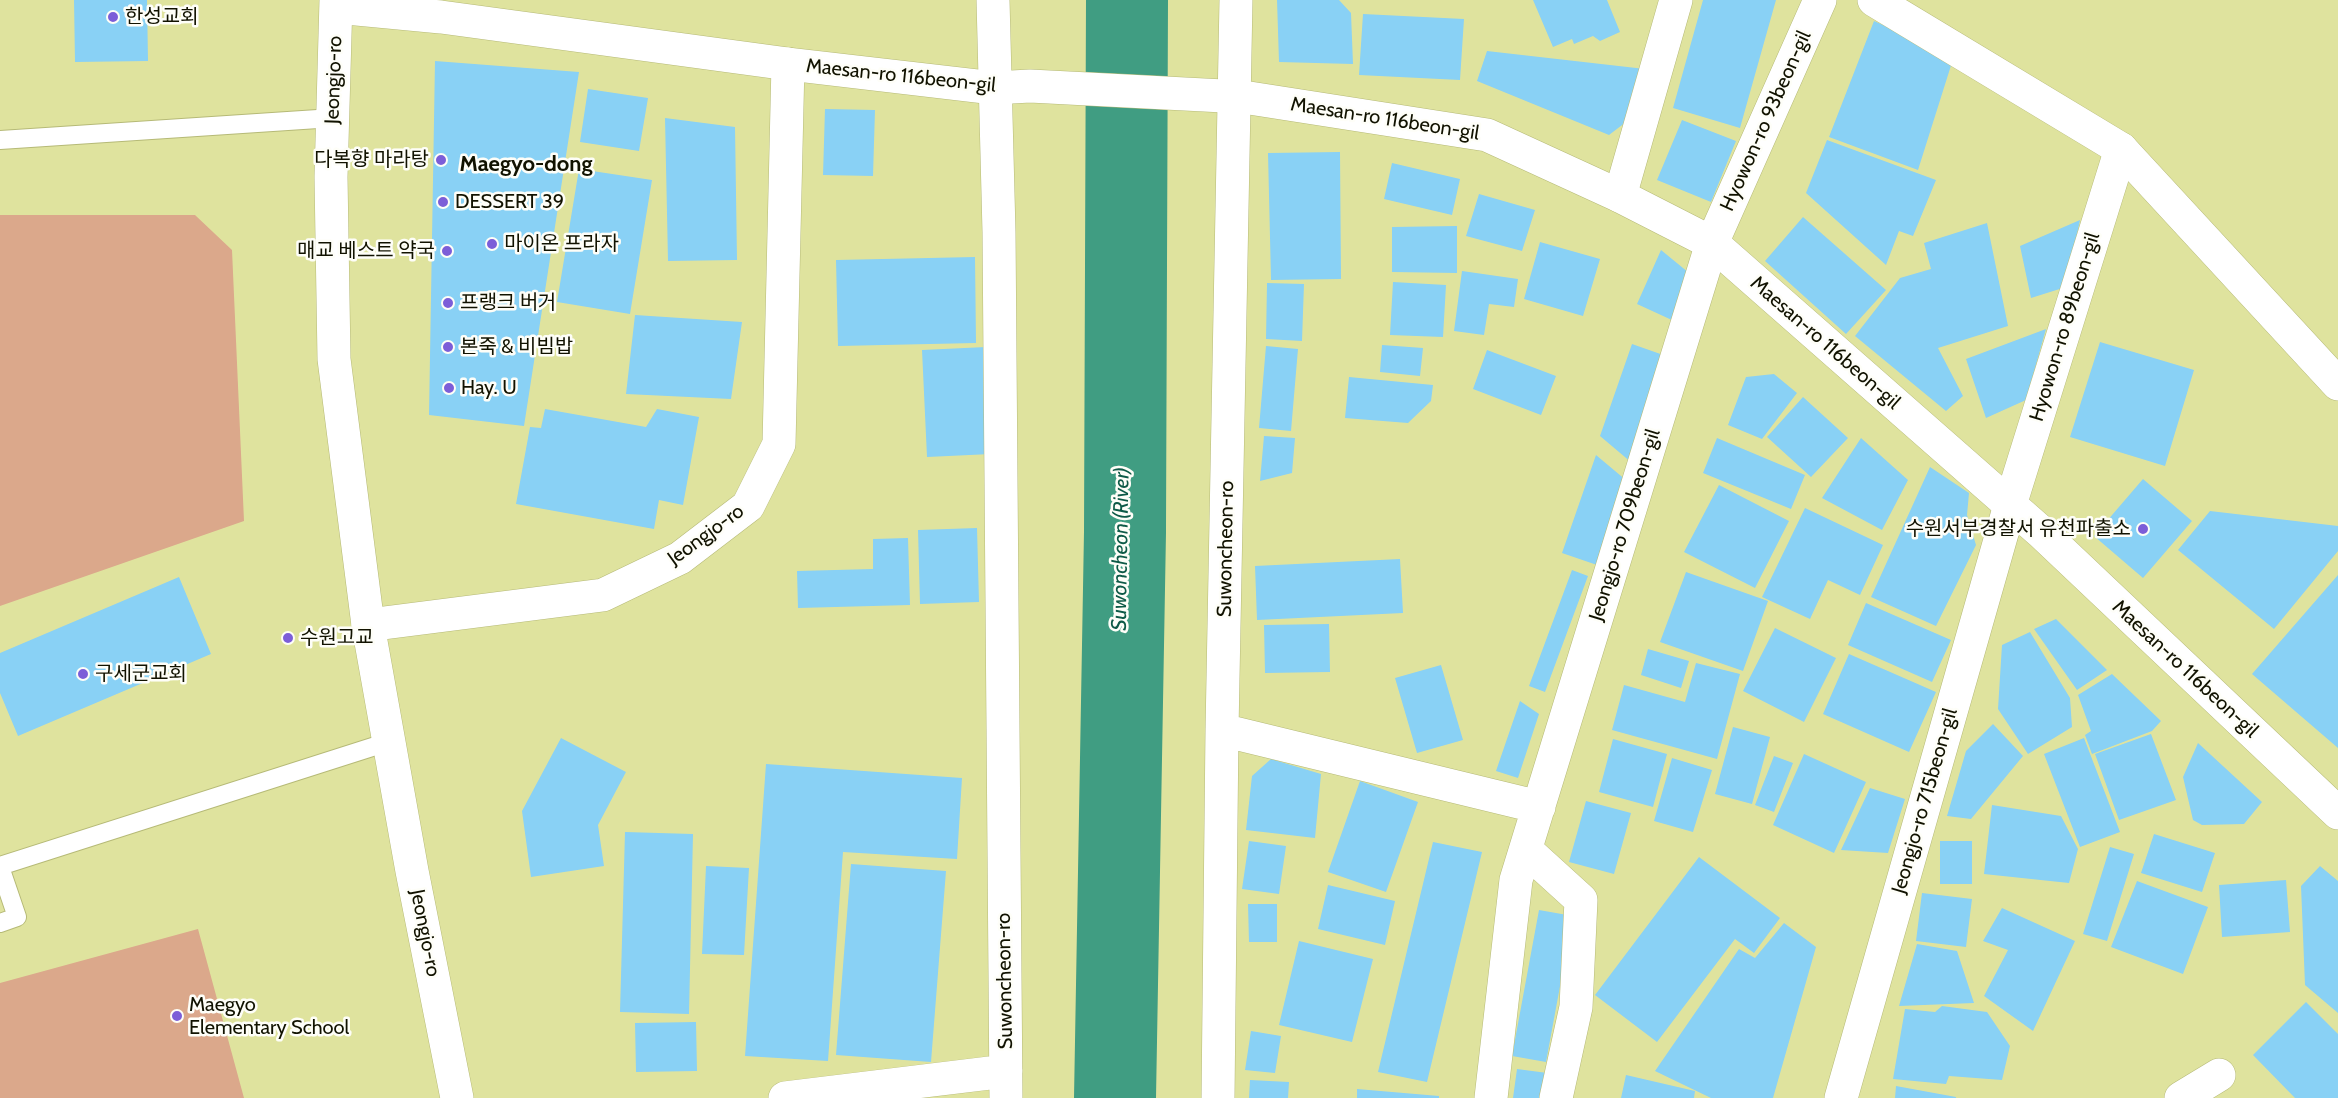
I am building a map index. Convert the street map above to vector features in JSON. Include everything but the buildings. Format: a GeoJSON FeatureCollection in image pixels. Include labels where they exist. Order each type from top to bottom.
{"type":"FeatureCollection","features":[{"type":"Feature","properties":{"kind":"street","name":"Suwoncheon-ro"},"geometry":{"type":"LineString","coordinates":[[993,0],[999,232],[1006,1084]]}},
{"type":"Feature","properties":{"kind":"street","name":"Suwoncheon-ro"},"geometry":{"type":"LineString","coordinates":[[1218,1098],[1222,730],[1222,96],[1236,0]]}},
{"type":"Feature","properties":{"kind":"street"},"geometry":{"type":"LineString","coordinates":[[1620,196],[1676,0]]}},
{"type":"Feature","properties":{"kind":"street","name":"Hyowon-ro 93beon-gil"},"geometry":{"type":"LineString","coordinates":[[1712,243],[1820,0]]}},
{"type":"Feature","properties":{"kind":"street"},"geometry":{"type":"LineString","coordinates":[[1874,0],[2121,149],[2338,384]]}},
{"type":"Feature","properties":{"kind":"street","name":"Maesan-ro 116beon-gil"},"geometry":{"type":"LineString","coordinates":[[336,3],[442,9],[788,64],[994,88],[1030,86],[1222,96],[1487,135],[1620,196],[1712,243],[2010,505],[2338,813]]}},
{"type":"Feature","properties":{"kind":"street","name":"Jeongjo-ro"},"geometry":{"type":"LineString","coordinates":[[336,3],[331,177],[334,359],[368,625],[388,742],[457,1098]]}},
{"type":"Feature","properties":{"kind":"street","name":"Jeongjo-ro"},"geometry":{"type":"LineString","coordinates":[[368,625],[603,595],[680,558],[748,506],[779,444],[788,64]]}},
{"type":"Feature","properties":{"kind":"street","name":"Hyowon-ro 89beon-gil"},"geometry":{"type":"LineString","coordinates":[[2010,505],[2121,149]]}},
{"type":"Feature","properties":{"kind":"street","name":"Jeongjo-ro 709beon-gil"},"geometry":{"type":"LineString","coordinates":[[1491,1098],[1516,880],[1712,243]]}},
{"type":"Feature","properties":{"kind":"street","name":"Jeongjo-ro 715beon-gil"},"geometry":{"type":"LineString","coordinates":[[1842,1098],[2010,505]]}},
{"type":"Feature","properties":{"kind":"street"},"geometry":{"type":"LineString","coordinates":[[1222,730],[1539,807]]}},
{"type":"Feature","properties":{"kind":"street"},"geometry":{"type":"LineString","coordinates":[[1526,850],[1581,900],[1576,1007],[1556,1098]]}},
{"type":"Feature","properties":{"kind":"street"},"geometry":{"type":"LineString","coordinates":[[2181,1098],[2219,1075]]}},
{"type":"Feature","properties":{"kind":"street"},"geometry":{"type":"LineString","coordinates":[[785,1098],[1006,1084]]}},
{"type":"Feature","properties":{"kind":"lane"},"geometry":{"type":"LineString","coordinates":[[0,140],[333,118]]}},
{"type":"Feature","properties":{"kind":"lane"},"geometry":{"type":"LineString","coordinates":[[0,923],[17,917],[0,867],[388,742]]}},
{"type":"Feature","properties":{"kind":"shaded area"},"geometry":{"type":"Polygon","coordinates":[[[0,215],[195,215],[232,250],[244,521],[0,606],[0,215]]]}},
{"type":"Feature","properties":{"kind":"shaded area"},"geometry":{"type":"Polygon","coordinates":[[[198,929],[244,1098],[0,1098],[0,983],[198,929]]]}},
{"type":"Feature","properties":{"kind":"waterway","name":"Suwoncheon (River)"},"geometry":{"type":"LineString","coordinates":[[1115,1098],[1125,532],[1127,0]]}},
{"type":"Feature","properties":{"kind":"place","name":"한성교회"},"geometry":{"type":"Point","coordinates":[113,17]}},
{"type":"Feature","properties":{"kind":"place","name":"다복향 마라탕"},"geometry":{"type":"Point","coordinates":[441,160]}},
{"type":"Feature","properties":{"kind":"place","name":"DESSERT 39"},"geometry":{"type":"Point","coordinates":[443,202]}},
{"type":"Feature","properties":{"kind":"place","name":"마이온 프라자"},"geometry":{"type":"Point","coordinates":[492,244]}},
{"type":"Feature","properties":{"kind":"place","name":"매교 베스트 약국"},"geometry":{"type":"Point","coordinates":[447,251]}},
{"type":"Feature","properties":{"kind":"place","name":"프랭크 버거"},"geometry":{"type":"Point","coordinates":[448,303]}},
{"type":"Feature","properties":{"kind":"place","name":"본죽 & 비빔밥"},"geometry":{"type":"Point","coordinates":[448,347]}},
{"type":"Feature","properties":{"kind":"place","name":"Hay. U"},"geometry":{"type":"Point","coordinates":[449,388]}},
{"type":"Feature","properties":{"kind":"place","name":"수원서부경찰서 유천파출소"},"geometry":{"type":"Point","coordinates":[2143,529]}},
{"type":"Feature","properties":{"kind":"place","name":"수원고교"},"geometry":{"type":"Point","coordinates":[288,638]}},
{"type":"Feature","properties":{"kind":"place","name":"구세군교회"},"geometry":{"type":"Point","coordinates":[83,674]}},
{"type":"Feature","properties":{"kind":"place","name":"Maegyo Elementary School"},"geometry":{"type":"Point","coordinates":[177,1016]}},
{"type":"Feature","properties":{"kind":"district","name":"Maegyo-dong"},"geometry":{"type":"Point","coordinates":[526,165]}}]}
